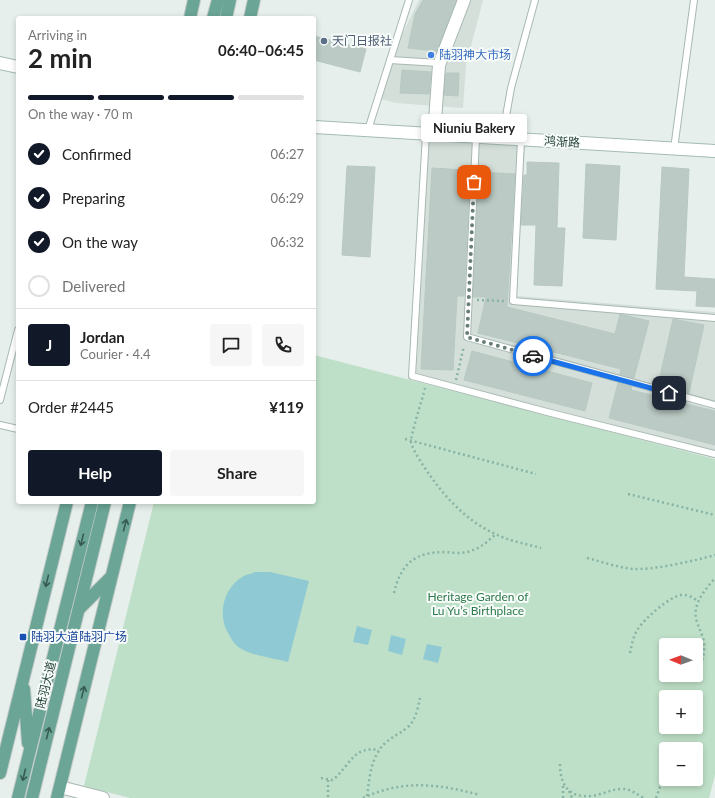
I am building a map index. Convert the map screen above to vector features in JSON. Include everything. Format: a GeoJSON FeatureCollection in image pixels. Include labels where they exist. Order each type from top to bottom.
{"type":"FeatureCollection","features":[{"type":"Feature","properties":{"kind":"main road"},"geometry":{"type":"LineString","coordinates":[[190,16],[194,0]]}},
{"type":"Feature","properties":{"kind":"main road"},"geometry":{"type":"LineString","coordinates":[[214,16],[218,0]]}},
{"type":"Feature","properties":{"kind":"main road"},"geometry":{"type":"LineString","coordinates":[[226,16],[230,0]]}},
{"type":"Feature","properties":{"kind":"main road"},"geometry":{"type":"LineString","coordinates":[[250,16],[254,0]]}},
{"type":"Feature","properties":{"kind":"main road"},"geometry":{"type":"LineString","coordinates":[[0,773],[66,504]]}},
{"type":"Feature","properties":{"kind":"main road","name":"陆羽大道"},"geometry":{"type":"LineString","coordinates":[[18,798],[91,504]]}},
{"type":"Feature","properties":{"kind":"main road","name":"陆羽大道"},"geometry":{"type":"LineString","coordinates":[[32,798],[104,504]]}},
{"type":"Feature","properties":{"kind":"main road"},"geometry":{"type":"LineString","coordinates":[[58,792],[130,504]]}},
{"type":"Feature","properties":{"kind":"main road"},"geometry":{"type":"LineString","coordinates":[[78,610],[112,576]]}},
{"type":"Feature","properties":{"kind":"main road"},"geometry":{"type":"LineString","coordinates":[[23,678],[29,753]]}},
{"type":"Feature","properties":{"kind":"street"},"geometry":{"type":"LineString","coordinates":[[430,134],[439,63],[464,0]]}},
{"type":"Feature","properties":{"kind":"street"},"geometry":{"type":"LineString","coordinates":[[0,63],[16,67]]}},
{"type":"Feature","properties":{"kind":"street","name":"鸿渐路"},"geometry":{"type":"LineString","coordinates":[[316,127],[715,152]]}},
{"type":"Feature","properties":{"kind":"street"},"geometry":{"type":"LineString","coordinates":[[58,792],[103,798]]}},
{"type":"Feature","properties":{"kind":"lane"},"geometry":{"type":"LineString","coordinates":[[368,130],[409,0]]}},
{"type":"Feature","properties":{"kind":"lane"},"geometry":{"type":"LineString","coordinates":[[502,139],[511,88],[534,0]]}},
{"type":"Feature","properties":{"kind":"lane"},"geometry":{"type":"LineString","coordinates":[[674,149],[694,0]]}},
{"type":"Feature","properties":{"kind":"lane"},"geometry":{"type":"LineString","coordinates":[[390,60],[439,63]]}},
{"type":"Feature","properties":{"kind":"lane"},"geometry":{"type":"LineString","coordinates":[[430,134],[412,376],[715,454]]}},
{"type":"Feature","properties":{"kind":"lane"},"geometry":{"type":"LineString","coordinates":[[476,137],[467,337],[715,405]]}},
{"type":"Feature","properties":{"kind":"lane"},"geometry":{"type":"LineString","coordinates":[[521,140],[513,301],[715,318]]}},
{"type":"Feature","properties":{"kind":"lane"},"geometry":{"type":"LineString","coordinates":[[0,400],[16,338]]}},
{"type":"Feature","properties":{"kind":"lane"},"geometry":{"type":"LineString","coordinates":[[0,425],[16,429]]}},
{"type":"Feature","properties":{"kind":"path"},"geometry":{"type":"LineString","coordinates":[[468,300],[513,301]]}},
{"type":"Feature","properties":{"kind":"path"},"geometry":{"type":"LineString","coordinates":[[454,387],[467,337]]}},
{"type":"Feature","properties":{"kind":"path"},"geometry":{"type":"LineString","coordinates":[[427,380],[411,441],[424,466],[446,496],[471,519],[496,534],[513,541],[541,548]]}},
{"type":"Feature","properties":{"kind":"path"},"geometry":{"type":"LineString","coordinates":[[405,439],[536,474]]}},
{"type":"Feature","properties":{"kind":"path"},"geometry":{"type":"LineString","coordinates":[[628,494],[715,514]]}},
{"type":"Feature","properties":{"kind":"path"},"geometry":{"type":"LineString","coordinates":[[394,593],[404,569],[416,557],[433,552],[457,553],[473,550],[496,534]]}},
{"type":"Feature","properties":{"kind":"path"},"geometry":{"type":"LineString","coordinates":[[587,558],[630,568],[641,569],[715,555]]}},
{"type":"Feature","properties":{"kind":"path"},"geometry":{"type":"LineString","coordinates":[[703,650],[703,636],[696,618],[696,608],[704,590],[715,578]]}},
{"type":"Feature","properties":{"kind":"path"},"geometry":{"type":"LineString","coordinates":[[630,653],[638,629],[666,603],[673,598],[686,595],[698,601]]}},
{"type":"Feature","properties":{"kind":"path"},"geometry":{"type":"LineString","coordinates":[[367,796],[376,754],[391,737],[409,726],[414,718],[420,698]]}},
{"type":"Feature","properties":{"kind":"path"},"geometry":{"type":"LineString","coordinates":[[321,778],[332,780],[335,778],[361,751],[370,749],[379,750]]}},
{"type":"Feature","properties":{"kind":"path"},"geometry":{"type":"LineString","coordinates":[[560,764],[560,774],[572,798]]}},
{"type":"Feature","properties":{"kind":"path"},"geometry":{"type":"LineString","coordinates":[[328,780],[328,798]]}},
{"type":"Feature","properties":{"kind":"path"},"geometry":{"type":"LineString","coordinates":[[563,782],[563,798]]}},
{"type":"Feature","properties":{"kind":"path"},"geometry":{"type":"LineString","coordinates":[[363,798],[384,790],[414,785],[441,786],[480,795]]}},
{"type":"Feature","properties":{"kind":"path"},"geometry":{"type":"LineString","coordinates":[[656,798],[661,786]]}},
{"type":"Feature","properties":{"kind":"path"},"geometry":{"type":"LineString","coordinates":[[569,791],[584,796],[591,796],[609,791],[628,789],[644,798]]}},
{"type":"Feature","properties":{"kind":"shaded area","name":"陆羽神大市场"},"geometry":{"type":"Polygon","coordinates":[[[419,0],[483,0],[466,65],[463,108],[396,103],[381,99],[397,45],[419,0]]]}},
{"type":"Feature","properties":{"kind":"shaded area"},"geometry":{"type":"Polygon","coordinates":[[[429,141],[525,146],[517,296],[715,312],[715,451],[416,375],[429,141]]]}},
{"type":"Feature","properties":{"kind":"green space","name":"Heritage Garden of Lu Yu’s Birthplace"},"geometry":{"type":"Polygon","coordinates":[[[316,356],[715,459],[715,775],[709,798],[130,798],[84,786],[154,504],[316,504],[316,356]]]}},
{"type":"Feature","properties":{"kind":"water"},"geometry":{"type":"Polygon","coordinates":[[[255,572],[270,572],[309,581],[288,662],[256,655],[238,647],[231,639],[226,629],[223,607],[228,592],[237,580],[245,575],[255,572]]]}},
{"type":"Feature","properties":{"kind":"water"},"geometry":{"type":"Polygon","coordinates":[[[357,626],[372,630],[368,645],[353,642],[357,626]]]}},
{"type":"Feature","properties":{"kind":"water"},"geometry":{"type":"Polygon","coordinates":[[[391,635],[406,639],[402,655],[388,651],[391,635]]]}},
{"type":"Feature","properties":{"kind":"water"},"geometry":{"type":"Polygon","coordinates":[[[427,644],[442,647],[438,663],[423,659],[427,644]]]}},
{"type":"Feature","properties":{"kind":"building"},"geometry":{"type":"Polygon","coordinates":[[[423,0],[456,0],[437,51],[408,48],[415,14],[423,0]]]}},
{"type":"Feature","properties":{"kind":"building"},"geometry":{"type":"Polygon","coordinates":[[[316,36],[366,49],[360,72],[316,61],[316,36]]]}},
{"type":"Feature","properties":{"kind":"building"},"geometry":{"type":"Polygon","coordinates":[[[402,70],[431,72],[429,94],[400,93],[402,70]]]}},
{"type":"Feature","properties":{"kind":"building"},"geometry":{"type":"Polygon","coordinates":[[[446,73],[459,73],[458,96],[444,95],[446,73]]]}},
{"type":"Feature","properties":{"kind":"building"},"geometry":{"type":"Polygon","coordinates":[[[527,162],[559,163],[557,228],[565,228],[562,286],[534,285],[536,225],[521,225],[524,175],[527,175],[527,162]]]}},
{"type":"Feature","properties":{"kind":"building"},"geometry":{"type":"Polygon","coordinates":[[[586,164],[620,166],[616,240],[583,238],[586,164]]]}},
{"type":"Feature","properties":{"kind":"building"},"geometry":{"type":"Polygon","coordinates":[[[347,166],[375,167],[370,257],[342,255],[347,166]]]}},
{"type":"Feature","properties":{"kind":"building"},"geometry":{"type":"Polygon","coordinates":[[[662,167],[689,169],[684,277],[715,279],[715,307],[696,306],[697,291],[656,289],[662,167]]]}},
{"type":"Feature","properties":{"kind":"building"},"geometry":{"type":"Polygon","coordinates":[[[432,168],[464,170],[470,172],[464,296],[457,296],[453,370],[421,369],[432,168]]]}},
{"type":"Feature","properties":{"kind":"building"},"geometry":{"type":"Polygon","coordinates":[[[479,172],[515,174],[507,307],[615,334],[620,314],[649,321],[634,378],[620,374],[621,369],[478,333],[486,297],[473,297],[479,172]]]}},
{"type":"Feature","properties":{"kind":"building"},"geometry":{"type":"Polygon","coordinates":[[[673,319],[704,325],[689,393],[658,385],[673,319]]]}},
{"type":"Feature","properties":{"kind":"building"},"geometry":{"type":"Polygon","coordinates":[[[472,351],[592,383],[585,411],[464,380],[472,351]]]}},
{"type":"Feature","properties":{"kind":"building"},"geometry":{"type":"Polygon","coordinates":[[[618,383],[632,387],[631,390],[655,396],[656,393],[687,402],[686,404],[715,411],[715,445],[609,418],[618,383]]]}},
{"type":"Feature","properties":{"kind":"way so far"},"geometry":{"type":"LineString","coordinates":[[474,182],[467,337],[533,356]]}},
{"type":"Feature","properties":{"kind":"place","name":"天门日报社"},"geometry":{"type":"Point","coordinates":[324,41]}},
{"type":"Feature","properties":{"kind":"place","name":"陆羽神大市场"},"geometry":{"type":"Point","coordinates":[431,55]}},
{"type":"Feature","properties":{"kind":"place","name":"Niuniu Bakery"},"geometry":{"type":"Point","coordinates":[474,182]}},
{"type":"Feature","properties":{"kind":"place","name":"陆羽大道陆羽广场"},"geometry":{"type":"Point","coordinates":[23,637]}},
{"type":"Feature","properties":{"kind":"route"},"geometry":{"type":"LineString","coordinates":[[533,356],[669,393]]}}]}
